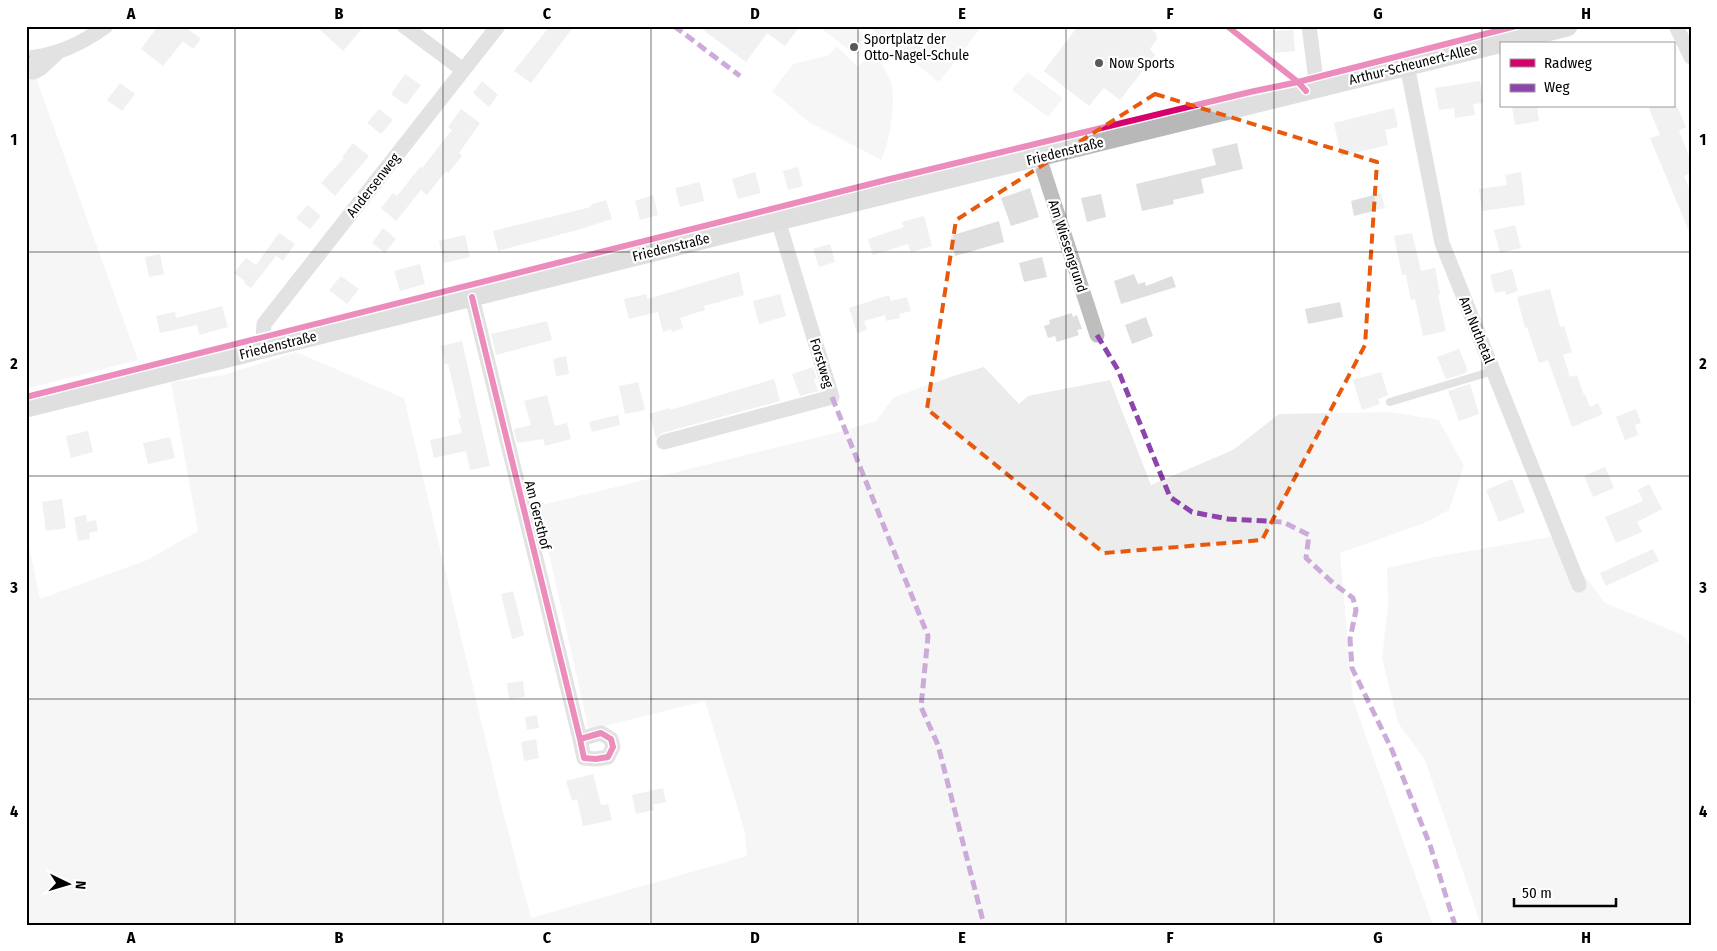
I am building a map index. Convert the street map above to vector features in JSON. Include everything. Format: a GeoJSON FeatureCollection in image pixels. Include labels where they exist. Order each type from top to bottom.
{"type":"FeatureCollection","features":[{"type":"Feature","properties":{"kind":"main road","name":"Arthur-Scheunert-Allee"},"geometry":{"type":"LineString","coordinates":[[1501,42],[1567,26]]}},
{"type":"Feature","properties":{"kind":"main road","name":"Arthur-Scheunert-Allee"},"geometry":{"type":"LineString","coordinates":[[1317,88],[1500,42]]}},
{"type":"Feature","properties":{"kind":"main road","name":"Friedenstraße"},"geometry":{"type":"LineString","coordinates":[[26,408],[778,220],[1317,88]]}},
{"type":"Feature","properties":{"kind":"street"},"geometry":{"type":"LineString","coordinates":[[26,61],[29,58],[58,52],[88,40],[106,26]]}},
{"type":"Feature","properties":{"kind":"street"},"geometry":{"type":"LineString","coordinates":[[404,26],[463,70]]}},
{"type":"Feature","properties":{"kind":"street","name":"Andersenweg"},"geometry":{"type":"LineString","coordinates":[[266,348],[263,338],[264,324],[498,26]]}},
{"type":"Feature","properties":{"kind":"street"},"geometry":{"type":"LineString","coordinates":[[1309,26],[1317,88]]}},
{"type":"Feature","properties":{"kind":"street"},"geometry":{"type":"LineString","coordinates":[[1676,26],[1691,57]]}},
{"type":"Feature","properties":{"kind":"street"},"geometry":{"type":"LineString","coordinates":[[26,71],[34,72],[41,68],[58,52]]}},
{"type":"Feature","properties":{"kind":"street","name":"Am Nuthetal"},"geometry":{"type":"LineString","coordinates":[[1407,65],[1442,243],[1579,585]]}},
{"type":"Feature","properties":{"kind":"street","name":"Am Wiesengrund"},"geometry":{"type":"LineString","coordinates":[[1039,157],[1097,335]]}},
{"type":"Feature","properties":{"kind":"street","name":"Forstweg"},"geometry":{"type":"LineString","coordinates":[[664,442],[832,397],[778,220]]}},
{"type":"Feature","properties":{"kind":"street","name":"Am Gersthof"},"geometry":{"type":"LineString","coordinates":[[472,297],[580,738]]}},
{"type":"Feature","properties":{"kind":"lane"},"geometry":{"type":"LineString","coordinates":[[1390,402],[1493,371]]}},
{"type":"Feature","properties":{"kind":"highlighted area"},"geometry":{"type":"Polygon","coordinates":[[[1155,94],[1377,162],[1365,345],[1262,540],[1104,553],[927,409],[956,220],[1155,94]]]}},
{"type":"Feature","properties":{"kind":"shaded area","name":"Sportplatz der Otto-Nagel-Schule"},"geometry":{"type":"Polygon","coordinates":[[[818,26],[853,26],[869,39],[856,55],[818,26]]]}},
{"type":"Feature","properties":{"kind":"shaded area"},"geometry":{"type":"Polygon","coordinates":[[[868,26],[982,26],[939,82],[868,26]]]}},
{"type":"Feature","properties":{"kind":"shaded area"},"geometry":{"type":"Polygon","coordinates":[[[836,46],[858,67],[873,51],[891,82],[893,103],[891,124],[881,160],[809,122],[772,91],[793,64],[829,55],[836,46]]]}},
{"type":"Feature","properties":{"kind":"shaded area"},"geometry":{"type":"Polygon","coordinates":[[[26,50],[138,360],[26,389],[26,50]]]}},
{"type":"Feature","properties":{"kind":"shaded area"},"geometry":{"type":"Polygon","coordinates":[[[1027,72],[1063,98],[1048,117],[1012,90],[1027,72]]]}},
{"type":"Feature","properties":{"kind":"shaded area"},"geometry":{"type":"Polygon","coordinates":[[[296,352],[404,398],[501,804],[531,918],[747,856],[744,829],[705,701],[589,730],[538,506],[839,432],[876,421],[894,397],[984,367],[1019,404],[1028,396],[1110,380],[1151,485],[1233,450],[1279,414],[1390,412],[1439,420],[1464,466],[1449,510],[1422,524],[1340,553],[1353,700],[1433,925],[26,925],[26,531],[40,599],[147,560],[198,531],[171,382],[223,375],[296,352]]]}},
{"type":"Feature","properties":{"kind":"shaded area"},"geometry":{"type":"Polygon","coordinates":[[[1555,536],[1605,603],[1683,635],[1691,647],[1691,925],[1481,925],[1425,760],[1398,723],[1382,658],[1388,605],[1387,568],[1435,557],[1555,536]]]}},
{"type":"Feature","properties":{"kind":"building"},"geometry":{"type":"Polygon","coordinates":[[[158,26],[184,26],[201,39],[193,49],[183,41],[163,66],[141,49],[158,26]]]}},
{"type":"Feature","properties":{"kind":"building"},"geometry":{"type":"Polygon","coordinates":[[[316,26],[364,26],[343,51],[316,26]]]}},
{"type":"Feature","properties":{"kind":"building"},"geometry":{"type":"Polygon","coordinates":[[[550,26],[574,26],[531,83],[514,71],[550,26]]]}},
{"type":"Feature","properties":{"kind":"building"},"geometry":{"type":"Polygon","coordinates":[[[698,26],[800,26],[785,46],[767,33],[746,62],[698,26]]]}},
{"type":"Feature","properties":{"kind":"building","name":"Now Sports"},"geometry":{"type":"Polygon","coordinates":[[[1078,26],[1151,26],[1152,30],[1156,33],[1157,39],[1150,49],[1155,55],[1120,100],[1104,88],[1089,106],[1044,71],[1078,26]]]}},
{"type":"Feature","properties":{"kind":"building"},"geometry":{"type":"Polygon","coordinates":[[[1293,30],[1295,51],[1275,53],[1273,31],[1293,30]]]}},
{"type":"Feature","properties":{"kind":"building"},"geometry":{"type":"Polygon","coordinates":[[[405,74],[421,85],[406,105],[391,94],[405,74]]]}},
{"type":"Feature","properties":{"kind":"building"},"geometry":{"type":"Polygon","coordinates":[[[482,81],[498,95],[489,107],[473,93],[482,81]]]}},
{"type":"Feature","properties":{"kind":"building"},"geometry":{"type":"Polygon","coordinates":[[[1480,81],[1483,103],[1473,104],[1475,115],[1455,118],[1454,108],[1439,110],[1435,88],[1480,81]]]}},
{"type":"Feature","properties":{"kind":"building"},"geometry":{"type":"Polygon","coordinates":[[[120,83],[135,94],[122,111],[107,100],[120,83]]]}},
{"type":"Feature","properties":{"kind":"building"},"geometry":{"type":"Polygon","coordinates":[[[1674,106],[1677,106],[1686,127],[1679,131],[1691,161],[1691,173],[1684,176],[1691,193],[1691,236],[1650,138],[1660,135],[1649,108],[1674,108],[1674,106]]]}},
{"type":"Feature","properties":{"kind":"building"},"geometry":{"type":"Polygon","coordinates":[[[1394,108],[1398,127],[1385,130],[1388,145],[1341,156],[1334,123],[1394,108]]]}},
{"type":"Feature","properties":{"kind":"building"},"geometry":{"type":"Polygon","coordinates":[[[1512,108],[1537,108],[1539,121],[1515,125],[1512,108]]]}},
{"type":"Feature","properties":{"kind":"building"},"geometry":{"type":"Polygon","coordinates":[[[379,109],[393,120],[381,134],[367,123],[379,109]]]}},
{"type":"Feature","properties":{"kind":"building"},"geometry":{"type":"Polygon","coordinates":[[[461,109],[480,123],[459,153],[462,156],[448,173],[446,171],[427,195],[421,190],[396,221],[381,208],[393,193],[397,196],[420,167],[422,168],[452,130],[448,127],[461,109]]]}},
{"type":"Feature","properties":{"kind":"building"},"geometry":{"type":"Polygon","coordinates":[[[353,143],[369,156],[335,196],[321,183],[344,158],[342,157],[353,143]]]}},
{"type":"Feature","properties":{"kind":"building"},"geometry":{"type":"Polygon","coordinates":[[[1237,143],[1243,169],[1201,179],[1204,193],[1173,200],[1174,204],[1142,211],[1136,184],[1216,165],[1212,149],[1237,143]]]}},
{"type":"Feature","properties":{"kind":"building"},"geometry":{"type":"Polygon","coordinates":[[[798,167],[803,186],[788,190],[783,171],[798,167]]]}},
{"type":"Feature","properties":{"kind":"building"},"geometry":{"type":"Polygon","coordinates":[[[755,172],[761,193],[738,199],[732,179],[755,172]]]}},
{"type":"Feature","properties":{"kind":"building"},"geometry":{"type":"Polygon","coordinates":[[[1521,172],[1525,205],[1482,211],[1479,189],[1507,185],[1505,175],[1521,172]]]}},
{"type":"Feature","properties":{"kind":"building"},"geometry":{"type":"Polygon","coordinates":[[[700,182],[704,201],[680,207],[675,188],[700,182]]]}},
{"type":"Feature","properties":{"kind":"building"},"geometry":{"type":"Polygon","coordinates":[[[1030,188],[1039,217],[1011,226],[1001,198],[1030,188]]]}},
{"type":"Feature","properties":{"kind":"building"},"geometry":{"type":"Polygon","coordinates":[[[1381,193],[1385,208],[1354,216],[1351,201],[1381,193]]]}},
{"type":"Feature","properties":{"kind":"building"},"geometry":{"type":"Polygon","coordinates":[[[1101,194],[1106,217],[1087,222],[1081,198],[1101,194]]]}},
{"type":"Feature","properties":{"kind":"building"},"geometry":{"type":"Polygon","coordinates":[[[653,195],[658,215],[640,220],[635,201],[653,195]]]}},
{"type":"Feature","properties":{"kind":"building"},"geometry":{"type":"Polygon","coordinates":[[[606,200],[612,219],[498,251],[493,231],[591,207],[590,205],[606,200]]]}},
{"type":"Feature","properties":{"kind":"building"},"geometry":{"type":"Polygon","coordinates":[[[308,205],[321,216],[310,229],[296,218],[308,205]]]}},
{"type":"Feature","properties":{"kind":"building"},"geometry":{"type":"Polygon","coordinates":[[[924,216],[932,246],[911,252],[908,244],[873,255],[868,239],[904,227],[902,222],[924,216]]]}},
{"type":"Feature","properties":{"kind":"building"},"geometry":{"type":"Polygon","coordinates":[[[999,221],[1004,242],[955,256],[950,236],[999,221]]]}},
{"type":"Feature","properties":{"kind":"building"},"geometry":{"type":"Polygon","coordinates":[[[1515,225],[1521,248],[1500,253],[1494,230],[1515,225]]]}},
{"type":"Feature","properties":{"kind":"building"},"geometry":{"type":"Polygon","coordinates":[[[383,228],[396,239],[385,253],[372,243],[383,228]]]}},
{"type":"Feature","properties":{"kind":"building"},"geometry":{"type":"Polygon","coordinates":[[[279,233],[295,244],[283,261],[276,256],[251,288],[234,273],[246,258],[256,265],[279,233]]]}},
{"type":"Feature","properties":{"kind":"building"},"geometry":{"type":"Polygon","coordinates":[[[1412,233],[1421,271],[1435,268],[1440,294],[1438,295],[1446,331],[1423,336],[1415,299],[1411,300],[1406,275],[1402,275],[1394,236],[1412,233]]]}},
{"type":"Feature","properties":{"kind":"building"},"geometry":{"type":"Polygon","coordinates":[[[465,235],[470,257],[444,263],[439,241],[465,235]]]}},
{"type":"Feature","properties":{"kind":"building"},"geometry":{"type":"Polygon","coordinates":[[[830,244],[835,262],[819,267],[813,249],[830,244]]]}},
{"type":"Feature","properties":{"kind":"building"},"geometry":{"type":"Polygon","coordinates":[[[160,254],[164,274],[149,277],[145,257],[160,254]]]}},
{"type":"Feature","properties":{"kind":"building"},"geometry":{"type":"Polygon","coordinates":[[[1042,257],[1047,277],[1024,282],[1019,263],[1042,257]]]}},
{"type":"Feature","properties":{"kind":"building"},"geometry":{"type":"Polygon","coordinates":[[[420,264],[425,284],[400,291],[394,271],[420,264]]]}},
{"type":"Feature","properties":{"kind":"building"},"geometry":{"type":"Polygon","coordinates":[[[1512,269],[1518,291],[1506,295],[1505,291],[1495,293],[1490,275],[1512,269]]]}},
{"type":"Feature","properties":{"kind":"building"},"geometry":{"type":"Polygon","coordinates":[[[739,272],[744,295],[704,306],[705,310],[680,318],[683,328],[672,332],[671,329],[663,332],[658,312],[629,319],[624,299],[646,294],[647,299],[739,272]]]}},
{"type":"Feature","properties":{"kind":"building"},"geometry":{"type":"Polygon","coordinates":[[[1134,274],[1138,284],[1145,282],[1146,286],[1172,276],[1176,287],[1121,304],[1114,281],[1134,274]]]}},
{"type":"Feature","properties":{"kind":"building"},"geometry":{"type":"Polygon","coordinates":[[[341,276],[359,289],[347,304],[329,290],[341,276]]]}},
{"type":"Feature","properties":{"kind":"building"},"geometry":{"type":"Polygon","coordinates":[[[1550,289],[1560,327],[1564,326],[1572,352],[1563,355],[1570,377],[1577,375],[1590,407],[1598,403],[1603,414],[1572,427],[1548,360],[1539,363],[1527,327],[1525,328],[1517,297],[1550,289]]]}},
{"type":"Feature","properties":{"kind":"building"},"geometry":{"type":"Polygon","coordinates":[[[780,294],[786,316],[759,324],[753,301],[780,294]]]}},
{"type":"Feature","properties":{"kind":"building"},"geometry":{"type":"Polygon","coordinates":[[[889,295],[891,301],[907,297],[911,311],[899,314],[900,318],[886,321],[885,315],[864,321],[867,330],[857,333],[849,308],[889,295]]]}},
{"type":"Feature","properties":{"kind":"building"},"geometry":{"type":"Polygon","coordinates":[[[1340,302],[1343,317],[1308,324],[1305,309],[1340,302]]]}},
{"type":"Feature","properties":{"kind":"building"},"geometry":{"type":"Polygon","coordinates":[[[222,306],[228,327],[199,335],[197,325],[160,333],[156,316],[175,312],[176,318],[222,306]]]}},
{"type":"Feature","properties":{"kind":"building"},"geometry":{"type":"Polygon","coordinates":[[[1072,313],[1073,317],[1077,315],[1082,329],[1077,330],[1079,335],[1057,342],[1055,336],[1048,338],[1044,326],[1050,324],[1049,320],[1072,313]]]}},
{"type":"Feature","properties":{"kind":"building"},"geometry":{"type":"Polygon","coordinates":[[[1146,317],[1153,336],[1132,344],[1125,325],[1146,317]]]}},
{"type":"Feature","properties":{"kind":"building"},"geometry":{"type":"Polygon","coordinates":[[[547,321],[552,340],[496,355],[491,334],[547,321]]]}},
{"type":"Feature","properties":{"kind":"building"},"geometry":{"type":"Polygon","coordinates":[[[462,341],[490,466],[470,470],[466,451],[434,458],[430,440],[462,433],[458,419],[461,418],[448,364],[445,365],[441,346],[462,341]]]}},
{"type":"Feature","properties":{"kind":"building"},"geometry":{"type":"Polygon","coordinates":[[[1459,349],[1468,371],[1446,379],[1437,357],[1459,349]]]}},
{"type":"Feature","properties":{"kind":"building"},"geometry":{"type":"Polygon","coordinates":[[[566,356],[569,374],[556,376],[553,359],[566,356]]]}},
{"type":"Feature","properties":{"kind":"building"},"geometry":{"type":"Polygon","coordinates":[[[813,367],[818,391],[800,396],[792,374],[813,367]]]}},
{"type":"Feature","properties":{"kind":"building"},"geometry":{"type":"Polygon","coordinates":[[[1381,372],[1388,395],[1378,399],[1380,404],[1362,410],[1353,380],[1381,372]]]}},
{"type":"Feature","properties":{"kind":"building"},"geometry":{"type":"Polygon","coordinates":[[[774,379],[780,401],[662,433],[656,438],[649,414],[670,408],[670,410],[774,379]]]}},
{"type":"Feature","properties":{"kind":"building"},"geometry":{"type":"Polygon","coordinates":[[[638,382],[645,410],[625,414],[619,386],[638,382]]]}},
{"type":"Feature","properties":{"kind":"building"},"geometry":{"type":"Polygon","coordinates":[[[1470,384],[1479,414],[1459,421],[1448,391],[1470,384]]]}},
{"type":"Feature","properties":{"kind":"building"},"geometry":{"type":"Polygon","coordinates":[[[547,395],[555,426],[567,423],[571,439],[545,446],[543,439],[517,443],[514,429],[531,425],[524,401],[547,395]]]}},
{"type":"Feature","properties":{"kind":"building"},"geometry":{"type":"Polygon","coordinates":[[[1636,409],[1641,423],[1635,425],[1638,435],[1625,440],[1616,417],[1636,409]]]}},
{"type":"Feature","properties":{"kind":"building"},"geometry":{"type":"Polygon","coordinates":[[[618,415],[620,425],[592,432],[589,422],[618,415]]]}},
{"type":"Feature","properties":{"kind":"building"},"geometry":{"type":"Polygon","coordinates":[[[88,431],[93,452],[71,458],[66,436],[88,431]]]}},
{"type":"Feature","properties":{"kind":"building"},"geometry":{"type":"Polygon","coordinates":[[[170,437],[175,458],[148,464],[143,443],[170,437]]]}},
{"type":"Feature","properties":{"kind":"building"},"geometry":{"type":"Polygon","coordinates":[[[1605,467],[1614,488],[1593,497],[1584,476],[1605,467]]]}},
{"type":"Feature","properties":{"kind":"building"},"geometry":{"type":"Polygon","coordinates":[[[1512,479],[1525,512],[1499,522],[1486,490],[1512,479]]]}},
{"type":"Feature","properties":{"kind":"building"},"geometry":{"type":"Polygon","coordinates":[[[1649,484],[1662,509],[1637,522],[1642,532],[1616,543],[1605,517],[1643,501],[1638,490],[1649,484]]]}},
{"type":"Feature","properties":{"kind":"building"},"geometry":{"type":"Polygon","coordinates":[[[62,499],[66,528],[46,531],[42,502],[62,499]]]}},
{"type":"Feature","properties":{"kind":"building"},"geometry":{"type":"Polygon","coordinates":[[[86,515],[87,522],[96,520],[98,531],[89,533],[90,539],[78,541],[74,517],[86,515]]]}},
{"type":"Feature","properties":{"kind":"building"},"geometry":{"type":"Polygon","coordinates":[[[1653,549],[1659,561],[1606,586],[1600,573],[1653,549]]]}},
{"type":"Feature","properties":{"kind":"building"},"geometry":{"type":"Polygon","coordinates":[[[513,591],[524,635],[512,639],[501,594],[513,591]]]}},
{"type":"Feature","properties":{"kind":"building"},"geometry":{"type":"Polygon","coordinates":[[[523,681],[525,697],[509,699],[507,683],[523,681]]]}},
{"type":"Feature","properties":{"kind":"building"},"geometry":{"type":"Polygon","coordinates":[[[537,715],[539,728],[527,730],[525,717],[537,715]]]}},
{"type":"Feature","properties":{"kind":"building"},"geometry":{"type":"Polygon","coordinates":[[[536,739],[539,758],[524,761],[521,742],[536,739]]]}},
{"type":"Feature","properties":{"kind":"building"},"geometry":{"type":"Polygon","coordinates":[[[593,774],[601,805],[608,804],[612,820],[583,826],[577,799],[572,801],[566,781],[593,774]]]}},
{"type":"Feature","properties":{"kind":"building"},"geometry":{"type":"Polygon","coordinates":[[[663,788],[666,802],[653,805],[654,810],[636,814],[632,795],[663,788]]]}},
{"type":"Feature","properties":{"kind":"marked path"},"geometry":{"type":"LineString","coordinates":[[674,26],[740,76]]}},
{"type":"Feature","properties":{"kind":"marked path"},"geometry":{"type":"LineString","coordinates":[[1097,335],[1118,370],[1170,497],[1192,512],[1228,519],[1283,522],[1309,535],[1306,558],[1333,583],[1353,598],[1356,610],[1350,639],[1352,668],[1392,750],[1430,845],[1455,925]]}},
{"type":"Feature","properties":{"kind":"marked path"},"geometry":{"type":"LineString","coordinates":[[832,397],[928,636],[921,707],[938,745],[984,925]]}},
{"type":"Feature","properties":{"kind":"cycle path"},"geometry":{"type":"LineString","coordinates":[[1227,26],[1298,82],[1306,91]]}},
{"type":"Feature","properties":{"kind":"cycle path"},"geometry":{"type":"LineString","coordinates":[[26,397],[890,179],[1298,82],[1516,26]]}},
{"type":"Feature","properties":{"kind":"cycle path"},"geometry":{"type":"LineString","coordinates":[[472,297],[584,758],[608,757],[613,747],[611,739],[601,733],[580,739]]}},
{"type":"Feature","properties":{"kind":"place","name":"Sportplatz der Otto-Nagel-Schule"},"geometry":{"type":"Point","coordinates":[854,47]}},
{"type":"Feature","properties":{"kind":"place","name":"Now Sports"},"geometry":{"type":"Point","coordinates":[1099,63]}}]}
